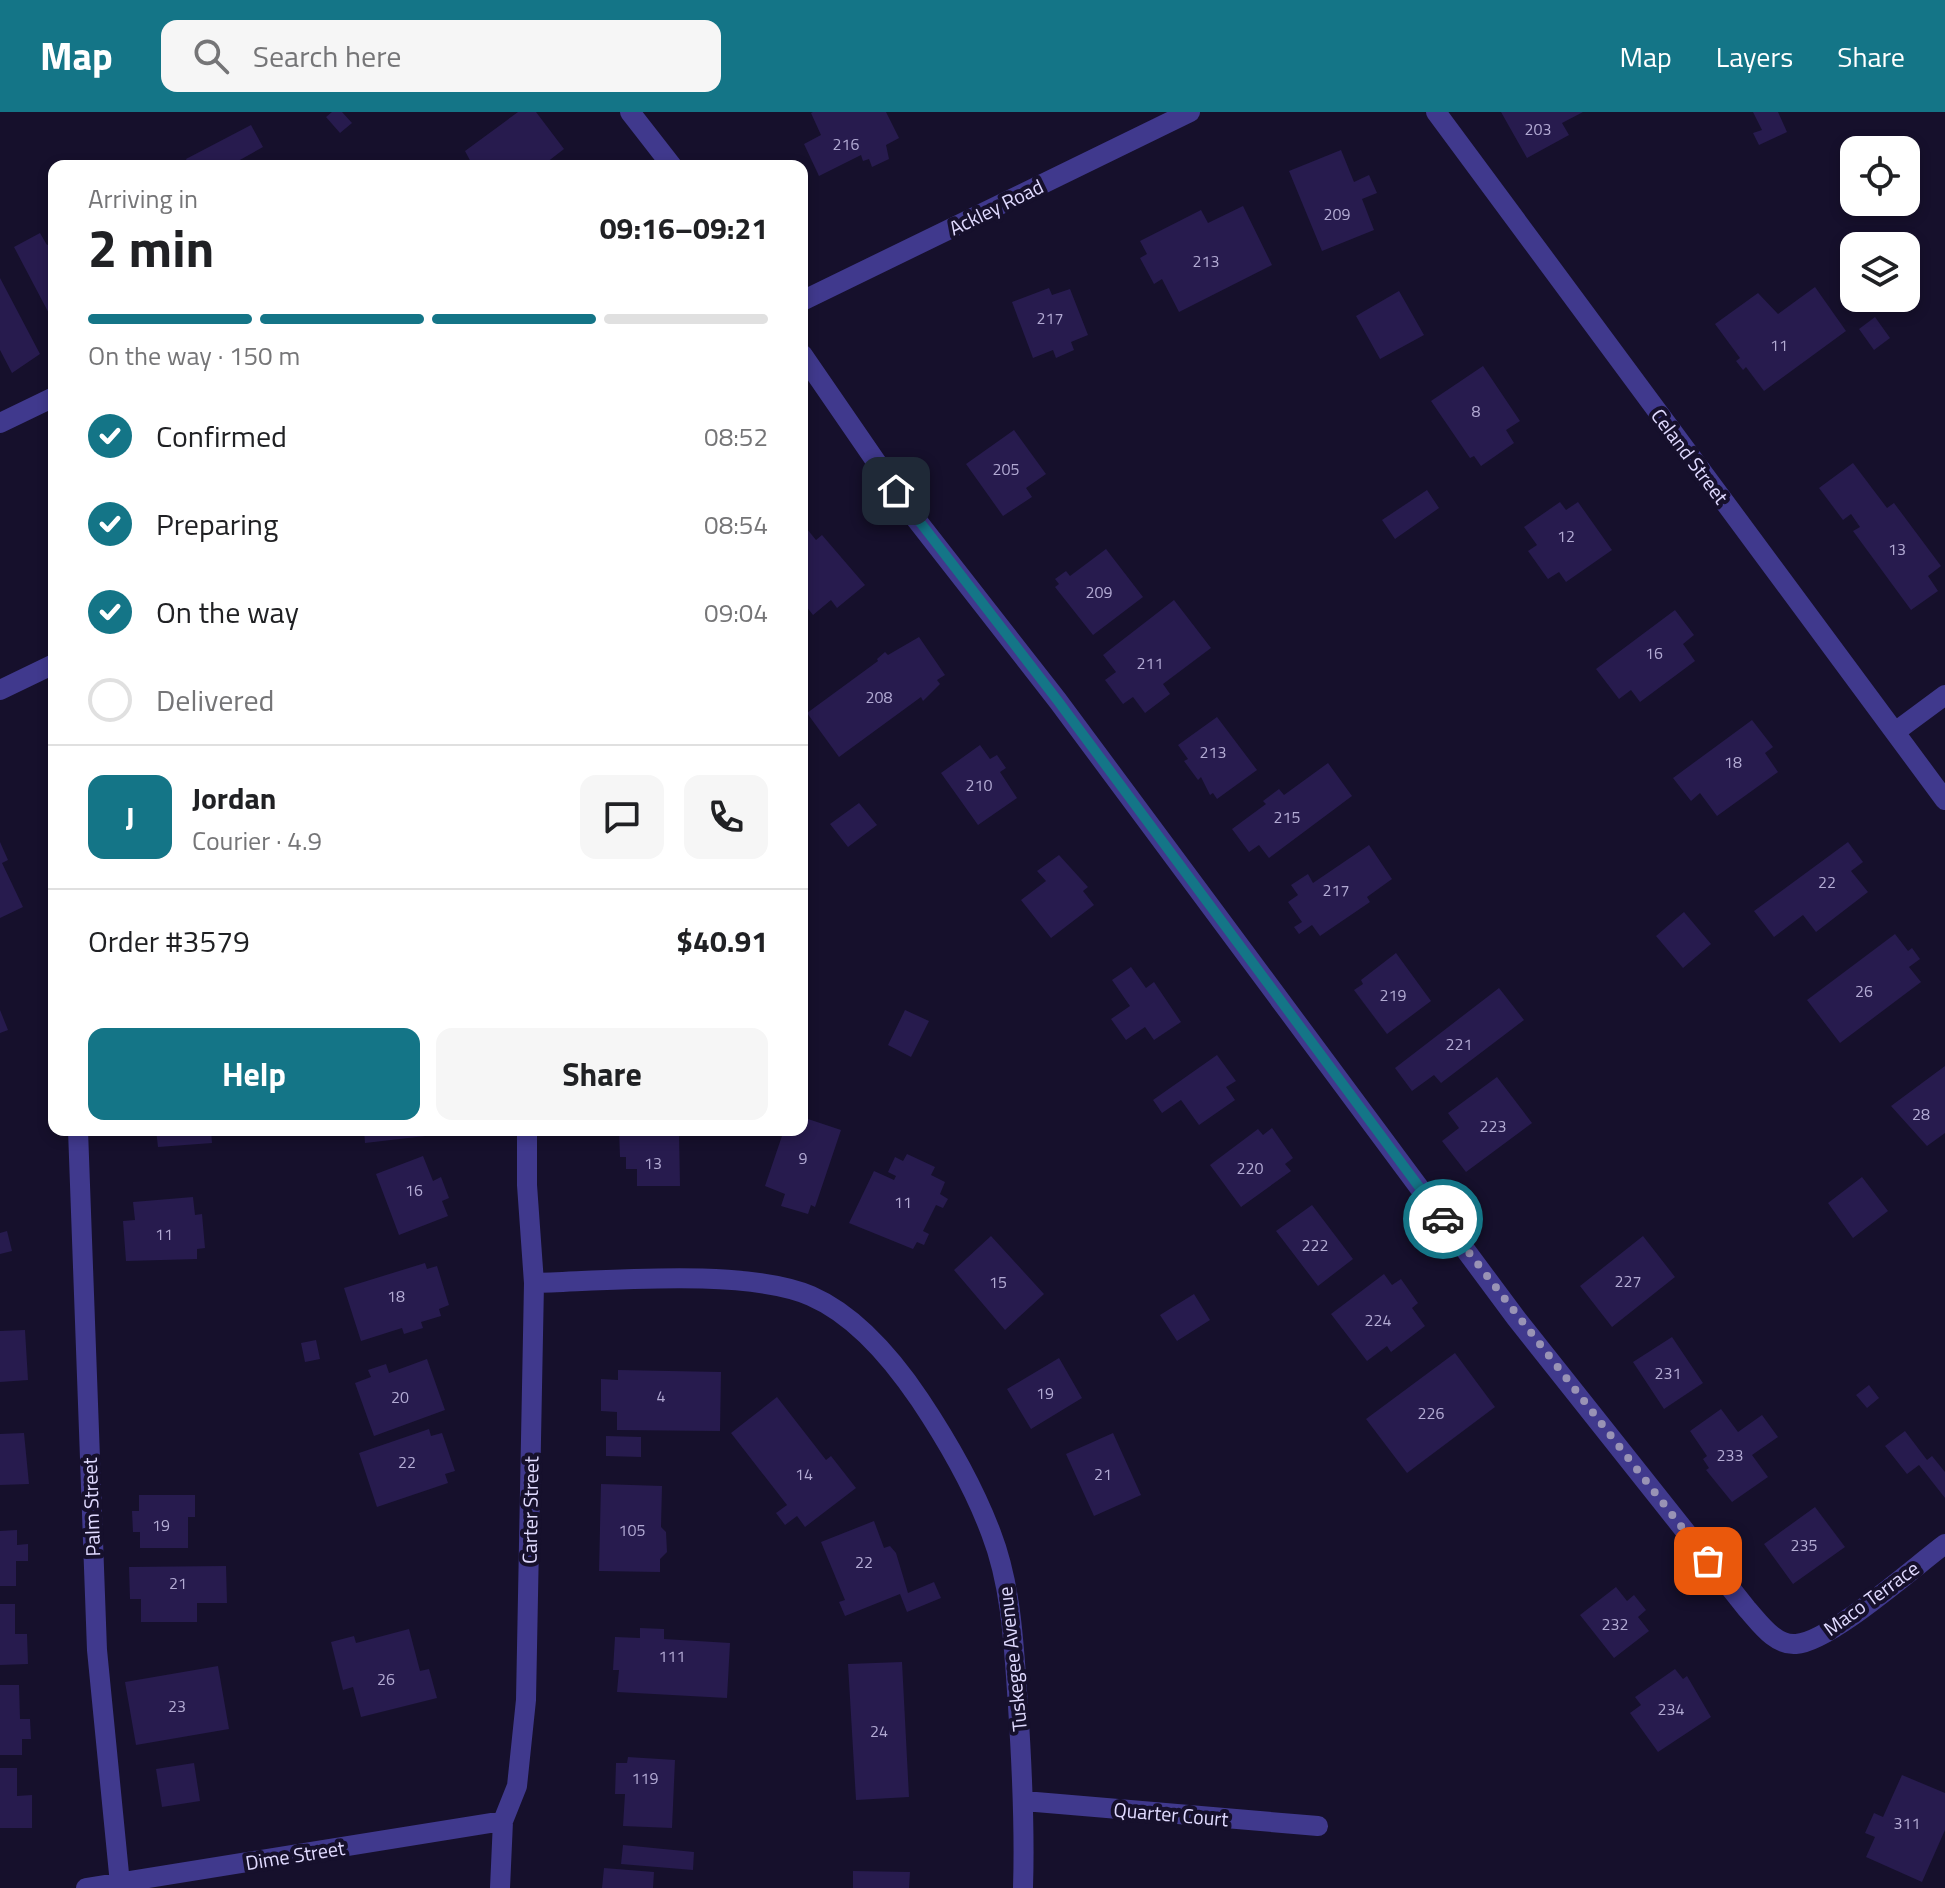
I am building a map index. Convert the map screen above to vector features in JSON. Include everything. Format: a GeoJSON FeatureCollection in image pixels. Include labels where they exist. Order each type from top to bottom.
{"type":"FeatureCollection","features":[{"type":"Feature","properties":{"kind":"street"},"geometry":{"type":"LineString","coordinates":[[630,112],[667,160]]}},
{"type":"Feature","properties":{"kind":"street","name":"Ackley Road"},"geometry":{"type":"LineString","coordinates":[[808,298],[1190,112]]}},
{"type":"Feature","properties":{"kind":"street","name":"Celand Street"},"geometry":{"type":"LineString","coordinates":[[1436,112],[1945,800]]}},
{"type":"Feature","properties":{"kind":"street","name":"Maco Terrace"},"geometry":{"type":"LineString","coordinates":[[808,363],[912,514],[1058,701],[1516,1318],[1747,1609],[1774,1638],[1795,1645],[1824,1635],[1945,1544]]}},
{"type":"Feature","properties":{"kind":"street"},"geometry":{"type":"LineString","coordinates":[[0,423],[48,400]]}},
{"type":"Feature","properties":{"kind":"street"},"geometry":{"type":"LineString","coordinates":[[0,690],[48,667]]}},
{"type":"Feature","properties":{"kind":"street"},"geometry":{"type":"LineString","coordinates":[[1895,732],[1945,695]]}},
{"type":"Feature","properties":{"kind":"street","name":"Palm Street"},"geometry":{"type":"LineString","coordinates":[[78,1136],[97,1650],[120,1884]]}},
{"type":"Feature","properties":{"kind":"street","name":"Carter Street"},"geometry":{"type":"LineString","coordinates":[[500,1888],[503,1821],[517,1786],[526,1700],[534,1283],[527,1136]]}},
{"type":"Feature","properties":{"kind":"street","name":"Tuskegee Avenue"},"geometry":{"type":"LineString","coordinates":[[534,1283],[676,1279],[773,1286],[810,1295],[833,1308],[892,1362],[938,1427],[969,1481],[993,1536],[1014,1647],[1024,1801],[1023,1888]]}},
{"type":"Feature","properties":{"kind":"street","name":"Quarter Court"},"geometry":{"type":"LineString","coordinates":[[1024,1801],[1318,1826]]}},
{"type":"Feature","properties":{"kind":"street","name":"Dime Street"},"geometry":{"type":"LineString","coordinates":[[86,1888],[503,1821]]}},
{"type":"Feature","properties":{"kind":"building"},"geometry":{"type":"Polygon","coordinates":[[[332,112],[342,112],[352,123],[340,133],[326,117],[332,112]]]}},
{"type":"Feature","properties":{"kind":"building"},"geometry":{"type":"Polygon","coordinates":[[[518,112],[536,112],[564,149],[550,160],[470,160],[465,151],[518,112]]]}},
{"type":"Feature","properties":{"kind":"building"},"geometry":{"type":"Polygon","coordinates":[[[813,112],[886,112],[899,138],[886,145],[889,159],[872,167],[869,159],[863,161],[861,155],[819,176],[804,144],[821,135],[813,112]]]}},
{"type":"Feature","properties":{"kind":"building"},"geometry":{"type":"Polygon","coordinates":[[[1501,112],[1583,112],[1562,123],[1569,135],[1527,158],[1501,112]]]}},
{"type":"Feature","properties":{"kind":"building"},"geometry":{"type":"Polygon","coordinates":[[[1753,112],[1778,112],[1787,132],[1759,145],[1753,133],[1762,130],[1753,112]]]}},
{"type":"Feature","properties":{"kind":"building"},"geometry":{"type":"Polygon","coordinates":[[[251,125],[263,147],[240,160],[186,159],[251,125]]]}},
{"type":"Feature","properties":{"kind":"building"},"geometry":{"type":"Polygon","coordinates":[[[1341,150],[1354,182],[1369,175],[1377,193],[1362,199],[1374,230],[1322,251],[1289,171],[1341,150]]]}},
{"type":"Feature","properties":{"kind":"building"},"geometry":{"type":"Polygon","coordinates":[[[1243,206],[1272,265],[1179,312],[1162,279],[1154,284],[1140,258],[1147,254],[1140,241],[1201,210],[1208,223],[1243,206]]]}},
{"type":"Feature","properties":{"kind":"building"},"geometry":{"type":"Polygon","coordinates":[[[40,233],[48,245],[48,312],[14,247],[40,233]]]}},
{"type":"Feature","properties":{"kind":"building"},"geometry":{"type":"Polygon","coordinates":[[[0,278],[40,354],[12,373],[0,350],[0,278]]]}},
{"type":"Feature","properties":{"kind":"building"},"geometry":{"type":"Polygon","coordinates":[[[1815,287],[1846,331],[1764,391],[1746,367],[1743,370],[1736,361],[1740,358],[1715,324],[1758,293],[1778,314],[1815,287]]]}},
{"type":"Feature","properties":{"kind":"building"},"geometry":{"type":"Polygon","coordinates":[[[1049,288],[1052,295],[1070,289],[1088,335],[1071,342],[1074,350],[1056,358],[1053,350],[1033,358],[1012,302],[1049,288]]]}},
{"type":"Feature","properties":{"kind":"building"},"geometry":{"type":"Polygon","coordinates":[[[1399,291],[1424,335],[1380,359],[1356,316],[1399,291]]]}},
{"type":"Feature","properties":{"kind":"building"},"geometry":{"type":"Polygon","coordinates":[[[1875,317],[1890,338],[1874,350],[1859,329],[1875,317]]]}},
{"type":"Feature","properties":{"kind":"building"},"geometry":{"type":"Polygon","coordinates":[[[1483,366],[1520,421],[1506,430],[1514,443],[1481,466],[1474,456],[1470,458],[1431,401],[1483,366]]]}},
{"type":"Feature","properties":{"kind":"building"},"geometry":{"type":"Polygon","coordinates":[[[1014,430],[1046,474],[1026,488],[1032,497],[1003,516],[966,464],[1014,430]]]}},
{"type":"Feature","properties":{"kind":"building"},"geometry":{"type":"Polygon","coordinates":[[[1853,463],[1887,508],[1894,503],[1941,566],[1928,576],[1938,591],[1911,610],[1853,531],[1860,527],[1851,514],[1843,520],[1819,488],[1853,463]]]}},
{"type":"Feature","properties":{"kind":"building"},"geometry":{"type":"Polygon","coordinates":[[[1427,490],[1439,508],[1395,539],[1382,520],[1427,490]]]}},
{"type":"Feature","properties":{"kind":"building"},"geometry":{"type":"Polygon","coordinates":[[[1560,502],[1566,510],[1578,502],[1612,550],[1566,582],[1559,572],[1548,579],[1528,551],[1537,545],[1524,527],[1560,502]]]}},
{"type":"Feature","properties":{"kind":"building"},"geometry":{"type":"Polygon","coordinates":[[[808,530],[816,540],[822,535],[865,585],[837,608],[831,600],[813,615],[808,609],[808,530]]]}},
{"type":"Feature","properties":{"kind":"building"},"geometry":{"type":"Polygon","coordinates":[[[1106,549],[1143,597],[1093,635],[1055,587],[1059,584],[1055,579],[1066,571],[1070,576],[1106,549]]]}},
{"type":"Feature","properties":{"kind":"building"},"geometry":{"type":"Polygon","coordinates":[[[1174,600],[1211,648],[1163,684],[1170,694],[1145,713],[1133,697],[1123,704],[1105,680],[1116,672],[1103,655],[1174,600]]]}},
{"type":"Feature","properties":{"kind":"building"},"geometry":{"type":"Polygon","coordinates":[[[1675,610],[1694,635],[1683,644],[1695,661],[1640,702],[1631,690],[1619,699],[1596,669],[1675,610]]]}},
{"type":"Feature","properties":{"kind":"building"},"geometry":{"type":"Polygon","coordinates":[[[919,637],[945,675],[937,680],[940,684],[923,701],[921,697],[839,757],[808,712],[878,661],[885,652],[888,655],[919,637]]]}},
{"type":"Feature","properties":{"kind":"building"},"geometry":{"type":"Polygon","coordinates":[[[1217,717],[1257,770],[1217,799],[1213,793],[1210,795],[1201,777],[1198,780],[1184,761],[1188,759],[1178,745],[1217,717]]]}},
{"type":"Feature","properties":{"kind":"building"},"geometry":{"type":"Polygon","coordinates":[[[1752,720],[1773,747],[1765,753],[1778,772],[1717,816],[1700,793],[1691,801],[1673,778],[1752,720]]]}},
{"type":"Feature","properties":{"kind":"building"},"geometry":{"type":"Polygon","coordinates":[[[980,745],[990,759],[997,755],[1006,768],[1000,772],[1017,798],[978,825],[941,773],[980,745]]]}},
{"type":"Feature","properties":{"kind":"building"},"geometry":{"type":"Polygon","coordinates":[[[1328,763],[1352,796],[1269,858],[1259,845],[1249,852],[1232,829],[1266,804],[1263,801],[1279,789],[1284,795],[1328,763]]]}},
{"type":"Feature","properties":{"kind":"building"},"geometry":{"type":"Polygon","coordinates":[[[859,803],[877,825],[848,847],[830,824],[859,803]]]}},
{"type":"Feature","properties":{"kind":"building"},"geometry":{"type":"Polygon","coordinates":[[[0,842],[8,860],[2,863],[23,907],[0,918],[0,842]]]}},
{"type":"Feature","properties":{"kind":"building"},"geometry":{"type":"Polygon","coordinates":[[[1848,842],[1863,862],[1851,871],[1868,892],[1816,932],[1803,915],[1774,937],[1754,911],[1848,842]]]}},
{"type":"Feature","properties":{"kind":"building"},"geometry":{"type":"Polygon","coordinates":[[[1369,845],[1392,879],[1367,897],[1370,902],[1320,936],[1312,925],[1299,934],[1294,927],[1302,922],[1288,902],[1298,895],[1291,885],[1308,874],[1313,883],[1369,845]]]}},
{"type":"Feature","properties":{"kind":"building"},"geometry":{"type":"Polygon","coordinates":[[[1059,855],[1088,887],[1083,891],[1094,905],[1051,938],[1021,900],[1046,881],[1037,871],[1059,855]]]}},
{"type":"Feature","properties":{"kind":"building"},"geometry":{"type":"Polygon","coordinates":[[[1684,912],[1711,944],[1683,968],[1656,936],[1684,912]]]}},
{"type":"Feature","properties":{"kind":"building"},"geometry":{"type":"Polygon","coordinates":[[[1895,934],[1908,951],[1912,948],[1920,959],[1909,967],[1921,982],[1840,1043],[1807,1000],[1895,934]]]}},
{"type":"Feature","properties":{"kind":"building"},"geometry":{"type":"Polygon","coordinates":[[[1396,953],[1431,1001],[1387,1034],[1354,990],[1363,984],[1361,980],[1396,953]]]}},
{"type":"Feature","properties":{"kind":"building"},"geometry":{"type":"Polygon","coordinates":[[[1131,967],[1146,988],[1154,982],[1181,1022],[1154,1040],[1145,1027],[1126,1040],[1111,1019],[1130,1006],[1112,980],[1131,967]]]}},
{"type":"Feature","properties":{"kind":"building"},"geometry":{"type":"Polygon","coordinates":[[[1499,988],[1524,1020],[1441,1083],[1434,1075],[1412,1091],[1395,1068],[1499,988]]]}},
{"type":"Feature","properties":{"kind":"building"},"geometry":{"type":"Polygon","coordinates":[[[0,1010],[8,1030],[0,1033],[0,1010]]]}},
{"type":"Feature","properties":{"kind":"building"},"geometry":{"type":"Polygon","coordinates":[[[905,1010],[929,1021],[911,1057],[888,1045],[905,1010]]]}},
{"type":"Feature","properties":{"kind":"building"},"geometry":{"type":"Polygon","coordinates":[[[1217,1055],[1236,1081],[1226,1087],[1235,1100],[1199,1125],[1181,1100],[1162,1113],[1153,1100],[1217,1055]]]}},
{"type":"Feature","properties":{"kind":"building"},"geometry":{"type":"Polygon","coordinates":[[[1945,1066],[1945,1133],[1927,1146],[1891,1106],[1945,1066]]]}},
{"type":"Feature","properties":{"kind":"building"},"geometry":{"type":"Polygon","coordinates":[[[1497,1077],[1532,1123],[1466,1172],[1442,1141],[1459,1128],[1448,1113],[1497,1077]]]}},
{"type":"Feature","properties":{"kind":"building"},"geometry":{"type":"Polygon","coordinates":[[[808,1119],[841,1130],[815,1207],[811,1205],[808,1214],[781,1206],[785,1194],[765,1186],[782,1136],[808,1136],[808,1119]]]}},
{"type":"Feature","properties":{"kind":"building"},"geometry":{"type":"Polygon","coordinates":[[[1272,1128],[1293,1158],[1285,1164],[1291,1171],[1241,1207],[1210,1165],[1258,1129],[1263,1135],[1272,1128]]]}},
{"type":"Feature","properties":{"kind":"building"},"geometry":{"type":"Polygon","coordinates":[[[157,1136],[211,1136],[212,1143],[158,1147],[157,1136]]]}},
{"type":"Feature","properties":{"kind":"building"},"geometry":{"type":"Polygon","coordinates":[[[364,1136],[425,1136],[365,1143],[364,1136]]]}},
{"type":"Feature","properties":{"kind":"building"},"geometry":{"type":"Polygon","coordinates":[[[619,1136],[679,1136],[680,1186],[637,1186],[637,1169],[626,1169],[626,1157],[620,1157],[619,1136]]]}},
{"type":"Feature","properties":{"kind":"building"},"geometry":{"type":"Polygon","coordinates":[[[907,1154],[935,1167],[931,1175],[945,1182],[940,1194],[948,1199],[943,1208],[936,1205],[923,1231],[929,1234],[924,1245],[917,1242],[913,1249],[849,1223],[874,1171],[894,1180],[896,1176],[888,1172],[895,1157],[903,1161],[907,1154]]]}},
{"type":"Feature","properties":{"kind":"building"},"geometry":{"type":"Polygon","coordinates":[[[423,1156],[433,1181],[441,1177],[449,1198],[442,1201],[448,1216],[399,1235],[376,1174],[423,1156]]]}},
{"type":"Feature","properties":{"kind":"building"},"geometry":{"type":"Polygon","coordinates":[[[1862,1177],[1888,1211],[1853,1238],[1828,1203],[1862,1177]]]}},
{"type":"Feature","properties":{"kind":"building"},"geometry":{"type":"Polygon","coordinates":[[[193,1197],[195,1215],[202,1214],[205,1248],[197,1249],[197,1259],[126,1261],[123,1221],[135,1220],[133,1202],[193,1197]]]}},
{"type":"Feature","properties":{"kind":"building"},"geometry":{"type":"Polygon","coordinates":[[[1312,1205],[1353,1259],[1318,1286],[1276,1231],[1312,1205]]]}},
{"type":"Feature","properties":{"kind":"building"},"geometry":{"type":"Polygon","coordinates":[[[7,1231],[12,1251],[0,1254],[0,1233],[7,1231]]]}},
{"type":"Feature","properties":{"kind":"building"},"geometry":{"type":"Polygon","coordinates":[[[991,1236],[1044,1294],[1005,1330],[954,1270],[991,1236]]]}},
{"type":"Feature","properties":{"kind":"building"},"geometry":{"type":"Polygon","coordinates":[[[1643,1236],[1675,1277],[1612,1327],[1580,1286],[1643,1236]]]}},
{"type":"Feature","properties":{"kind":"building"},"geometry":{"type":"Polygon","coordinates":[[[425,1263],[427,1269],[437,1266],[449,1305],[439,1309],[441,1316],[421,1322],[423,1328],[404,1334],[402,1328],[361,1341],[344,1288],[425,1263]]]}},
{"type":"Feature","properties":{"kind":"building"},"geometry":{"type":"Polygon","coordinates":[[[1384,1274],[1392,1285],[1401,1279],[1418,1303],[1412,1308],[1425,1326],[1391,1352],[1387,1346],[1367,1361],[1331,1314],[1384,1274]]]}},
{"type":"Feature","properties":{"kind":"building"},"geometry":{"type":"Polygon","coordinates":[[[1194,1294],[1210,1320],[1177,1341],[1160,1315],[1194,1294]]]}},
{"type":"Feature","properties":{"kind":"building"},"geometry":{"type":"Polygon","coordinates":[[[25,1330],[28,1380],[0,1382],[0,1331],[25,1330]]]}},
{"type":"Feature","properties":{"kind":"building"},"geometry":{"type":"Polygon","coordinates":[[[1672,1337],[1703,1383],[1664,1409],[1633,1362],[1672,1337]]]}},
{"type":"Feature","properties":{"kind":"building"},"geometry":{"type":"Polygon","coordinates":[[[316,1340],[320,1359],[305,1362],[301,1343],[316,1340]]]}},
{"type":"Feature","properties":{"kind":"building"},"geometry":{"type":"Polygon","coordinates":[[[1455,1353],[1495,1407],[1407,1473],[1366,1419],[1455,1353]]]}},
{"type":"Feature","properties":{"kind":"building"},"geometry":{"type":"Polygon","coordinates":[[[1059,1358],[1082,1398],[1031,1429],[1007,1389],[1059,1358]]]}},
{"type":"Feature","properties":{"kind":"building"},"geometry":{"type":"Polygon","coordinates":[[[427,1359],[445,1410],[374,1436],[355,1383],[371,1377],[368,1370],[386,1364],[389,1373],[427,1359]]]}},
{"type":"Feature","properties":{"kind":"building"},"geometry":{"type":"Polygon","coordinates":[[[618,1370],[721,1372],[720,1431],[617,1430],[617,1412],[601,1411],[601,1379],[618,1380],[618,1370]]]}},
{"type":"Feature","properties":{"kind":"building"},"geometry":{"type":"Polygon","coordinates":[[[1869,1385],[1879,1398],[1867,1408],[1856,1395],[1869,1385]]]}},
{"type":"Feature","properties":{"kind":"building"},"geometry":{"type":"Polygon","coordinates":[[[777,1397],[826,1460],[831,1456],[856,1488],[805,1527],[797,1516],[785,1525],[776,1513],[787,1505],[731,1433],[777,1397]]]}},
{"type":"Feature","properties":{"kind":"building"},"geometry":{"type":"Polygon","coordinates":[[[1721,1409],[1738,1432],[1762,1415],[1778,1437],[1752,1455],[1768,1477],[1732,1502],[1706,1470],[1709,1468],[1703,1459],[1707,1456],[1690,1431],[1721,1409]]]}},
{"type":"Feature","properties":{"kind":"building"},"geometry":{"type":"Polygon","coordinates":[[[429,1429],[431,1436],[442,1433],[455,1471],[445,1474],[448,1483],[377,1507],[359,1453],[429,1429]]]}},
{"type":"Feature","properties":{"kind":"building"},"geometry":{"type":"Polygon","coordinates":[[[1905,1431],[1927,1460],[1932,1456],[1945,1472],[1945,1498],[1919,1465],[1907,1474],[1885,1446],[1905,1431]]]}},
{"type":"Feature","properties":{"kind":"building"},"geometry":{"type":"Polygon","coordinates":[[[24,1433],[29,1484],[0,1485],[0,1434],[24,1433]]]}},
{"type":"Feature","properties":{"kind":"building"},"geometry":{"type":"Polygon","coordinates":[[[1113,1433],[1141,1495],[1094,1516],[1066,1454],[1113,1433]]]}},
{"type":"Feature","properties":{"kind":"building"},"geometry":{"type":"Polygon","coordinates":[[[606,1436],[641,1437],[641,1457],[606,1456],[606,1436]]]}},
{"type":"Feature","properties":{"kind":"building"},"geometry":{"type":"Polygon","coordinates":[[[601,1484],[662,1486],[661,1527],[666,1532],[667,1552],[660,1559],[660,1572],[599,1571],[601,1484]]]}},
{"type":"Feature","properties":{"kind":"building"},"geometry":{"type":"Polygon","coordinates":[[[139,1495],[195,1495],[195,1517],[188,1517],[188,1548],[140,1548],[140,1532],[133,1532],[132,1511],[139,1511],[139,1495]]]}},
{"type":"Feature","properties":{"kind":"building"},"geometry":{"type":"Polygon","coordinates":[[[1815,1507],[1845,1547],[1793,1584],[1764,1544],[1815,1507]]]}},
{"type":"Feature","properties":{"kind":"building"},"geometry":{"type":"Polygon","coordinates":[[[874,1521],[884,1548],[890,1546],[896,1553],[908,1593],[934,1582],[941,1598],[907,1612],[900,1594],[845,1616],[839,1602],[845,1600],[821,1542],[874,1521]]]}},
{"type":"Feature","properties":{"kind":"building"},"geometry":{"type":"Polygon","coordinates":[[[17,1530],[17,1545],[28,1544],[28,1561],[16,1561],[16,1586],[0,1586],[0,1531],[17,1530]]]}},
{"type":"Feature","properties":{"kind":"building"},"geometry":{"type":"Polygon","coordinates":[[[226,1566],[227,1603],[197,1603],[197,1622],[141,1622],[141,1599],[130,1599],[129,1567],[226,1566]]]}},
{"type":"Feature","properties":{"kind":"building"},"geometry":{"type":"Polygon","coordinates":[[[1616,1587],[1627,1601],[1634,1595],[1646,1610],[1638,1617],[1649,1631],[1614,1658],[1580,1615],[1616,1587]]]}},
{"type":"Feature","properties":{"kind":"building"},"geometry":{"type":"Polygon","coordinates":[[[0,1604],[15,1604],[15,1634],[27,1634],[28,1664],[0,1665],[0,1604]]]}},
{"type":"Feature","properties":{"kind":"building"},"geometry":{"type":"Polygon","coordinates":[[[640,1628],[664,1629],[664,1639],[730,1643],[727,1698],[617,1692],[619,1670],[613,1670],[615,1637],[640,1638],[640,1628]]]}},
{"type":"Feature","properties":{"kind":"building"},"geometry":{"type":"Polygon","coordinates":[[[409,1629],[420,1671],[429,1669],[437,1698],[361,1717],[353,1687],[343,1690],[331,1642],[354,1636],[356,1643],[409,1629]]]}},
{"type":"Feature","properties":{"kind":"building"},"geometry":{"type":"Polygon","coordinates":[[[902,1662],[909,1797],[856,1800],[848,1664],[902,1662]]]}},
{"type":"Feature","properties":{"kind":"building"},"geometry":{"type":"Polygon","coordinates":[[[218,1666],[229,1729],[136,1745],[125,1682],[218,1666]]]}},
{"type":"Feature","properties":{"kind":"building"},"geometry":{"type":"Polygon","coordinates":[[[1675,1669],[1683,1679],[1687,1676],[1711,1717],[1658,1752],[1630,1713],[1641,1705],[1635,1697],[1675,1669]]]}},
{"type":"Feature","properties":{"kind":"building"},"geometry":{"type":"Polygon","coordinates":[[[0,1685],[19,1685],[20,1719],[30,1719],[31,1739],[22,1739],[22,1755],[0,1755],[0,1685]]]}},
{"type":"Feature","properties":{"kind":"building"},"geometry":{"type":"Polygon","coordinates":[[[628,1757],[675,1760],[672,1828],[623,1826],[625,1794],[615,1794],[616,1763],[627,1763],[628,1757]]]}},
{"type":"Feature","properties":{"kind":"building"},"geometry":{"type":"Polygon","coordinates":[[[194,1763],[200,1801],[162,1807],[156,1769],[194,1763]]]}},
{"type":"Feature","properties":{"kind":"building"},"geometry":{"type":"Polygon","coordinates":[[[0,1768],[17,1768],[17,1796],[32,1795],[32,1828],[0,1828],[0,1768]]]}},
{"type":"Feature","properties":{"kind":"building"},"geometry":{"type":"Polygon","coordinates":[[[1902,1775],[1945,1793],[1945,1830],[1922,1882],[1866,1857],[1875,1837],[1865,1833],[1874,1813],[1883,1817],[1902,1775]]]}},
{"type":"Feature","properties":{"kind":"building"},"geometry":{"type":"Polygon","coordinates":[[[623,1845],[694,1852],[693,1870],[621,1864],[623,1845]]]}},
{"type":"Feature","properties":{"kind":"building"},"geometry":{"type":"Polygon","coordinates":[[[604,1868],[654,1872],[653,1888],[602,1888],[604,1868]]]}},
{"type":"Feature","properties":{"kind":"building"},"geometry":{"type":"Polygon","coordinates":[[[853,1871],[910,1872],[909,1888],[853,1888],[853,1871]]]}},
{"type":"Feature","properties":{"kind":"way so far"},"geometry":{"type":"LineString","coordinates":[[1443,1219],[1516,1318],[1708,1561]]}},
{"type":"Feature","properties":{"kind":"route"},"geometry":{"type":"LineString","coordinates":[[896,491],[1058,701],[1443,1219]]}}]}
